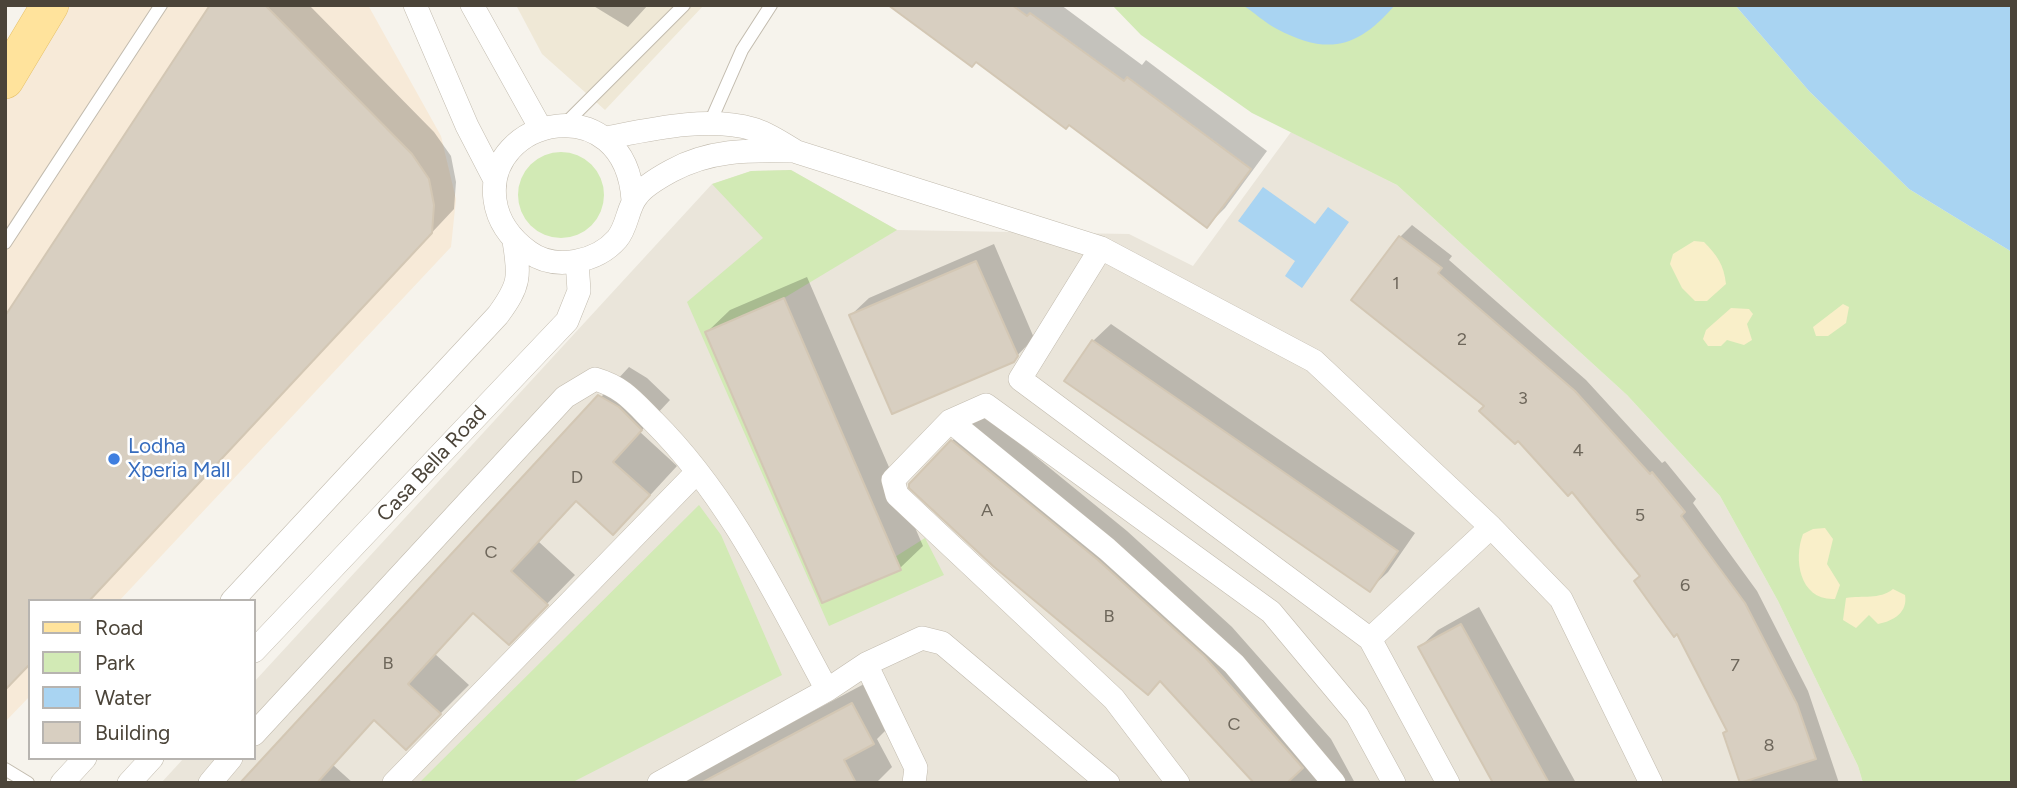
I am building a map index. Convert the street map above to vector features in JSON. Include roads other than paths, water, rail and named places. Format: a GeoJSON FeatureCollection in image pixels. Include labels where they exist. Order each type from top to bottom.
{"type":"FeatureCollection","features":[{"type":"Feature","properties":{"kind":"main road"},"geometry":{"type":"LineString","coordinates":[[5,80],[50,5]]}},
{"type":"Feature","properties":{"kind":"street"},"geometry":{"type":"LineString","coordinates":[[415,5],[467,126],[495,180]]}},
{"type":"Feature","properties":{"kind":"street"},"geometry":{"type":"LineString","coordinates":[[472,5],[541,129]]}},
{"type":"Feature","properties":{"kind":"street"},"geometry":{"type":"LineString","coordinates":[[606,138],[646,130],[725,124],[755,129],[797,152],[1101,248],[1314,361],[1491,527],[1561,598],[1651,783]]}},
{"type":"Feature","properties":{"kind":"street"},"geometry":{"type":"LineString","coordinates":[[564,125],[586,128],[606,138],[622,155],[632,175],[634,200],[628,220],[616,239],[599,253],[577,261],[555,262],[533,255],[514,241],[502,222],[495,200],[495,180],[506,156],[521,140],[541,129],[564,125]]}},
{"type":"Feature","properties":{"kind":"street"},"geometry":{"type":"LineString","coordinates":[[634,200],[671,170],[711,154],[753,150],[797,152]]}},
{"type":"Feature","properties":{"kind":"street"},"geometry":{"type":"LineString","coordinates":[[235,599],[498,315],[515,292],[519,268],[514,241]]}},
{"type":"Feature","properties":{"kind":"street"},"geometry":{"type":"LineString","coordinates":[[1101,248],[1020,379],[1370,639],[1448,783]]}},
{"type":"Feature","properties":{"kind":"street","name":"Casa Bella Road"},"geometry":{"type":"LineString","coordinates":[[256,649],[567,321],[579,291],[577,261]]}},
{"type":"Feature","properties":{"kind":"street"},"geometry":{"type":"LineString","coordinates":[[256,732],[565,397],[595,379],[617,385],[677,445],[739,528],[827,690]]}},
{"type":"Feature","properties":{"kind":"street"},"geometry":{"type":"LineString","coordinates":[[1178,783],[1114,699],[897,495],[893,480],[950,421],[986,405],[1271,612],[1357,715],[1394,783]]}},
{"type":"Feature","properties":{"kind":"street"},"geometry":{"type":"LineString","coordinates":[[950,421],[1107,549],[1234,664],[1334,783]]}},
{"type":"Feature","properties":{"kind":"street"},"geometry":{"type":"LineString","coordinates":[[394,783],[697,472]]}},
{"type":"Feature","properties":{"kind":"street"},"geometry":{"type":"LineString","coordinates":[[1370,639],[1491,527]]}},
{"type":"Feature","properties":{"kind":"street"},"geometry":{"type":"LineString","coordinates":[[659,783],[827,690],[866,664],[922,638],[942,643],[1105,782]]}},
{"type":"Feature","properties":{"kind":"street"},"geometry":{"type":"LineString","coordinates":[[866,664],[916,768],[914,783]]}},
{"type":"Feature","properties":{"kind":"street"},"geometry":{"type":"LineString","coordinates":[[62,783],[83,760]]}},
{"type":"Feature","properties":{"kind":"street"},"geometry":{"type":"LineString","coordinates":[[129,783],[150,760]]}},
{"type":"Feature","properties":{"kind":"street"},"geometry":{"type":"LineString","coordinates":[[210,783],[229,760]]}},
{"type":"Feature","properties":{"kind":"lane"},"geometry":{"type":"LineString","coordinates":[[5,243],[161,5]]}},
{"type":"Feature","properties":{"kind":"lane"},"geometry":{"type":"LineString","coordinates":[[564,125],[684,5]]}},
{"type":"Feature","properties":{"kind":"lane"},"geometry":{"type":"LineString","coordinates":[[709,125],[742,50],[771,5]]}},
{"type":"Feature","properties":{"kind":"lane"},"geometry":{"type":"LineString","coordinates":[[5,769],[28,783]]}},
{"type":"Feature","properties":{"kind":"water"},"geometry":{"type":"Polygon","coordinates":[[[1242,5],[1395,5],[1368,31],[1355,39],[1327,45],[1312,43],[1273,27],[1242,5]]]}},
{"type":"Feature","properties":{"kind":"water"},"geometry":{"type":"Polygon","coordinates":[[[1735,5],[2012,5],[2012,252],[1909,189],[1809,91],[1735,5]]]}},
{"type":"Feature","properties":{"kind":"water"},"geometry":{"type":"Polygon","coordinates":[[[1263,187],[1315,224],[1328,207],[1349,222],[1302,288],[1285,276],[1295,261],[1238,221],[1263,187]]]}},
{"type":"Feature","properties":{"kind":"place","name":"Lodha Xperia Mall"},"geometry":{"type":"Point","coordinates":[114,459]}}]}
